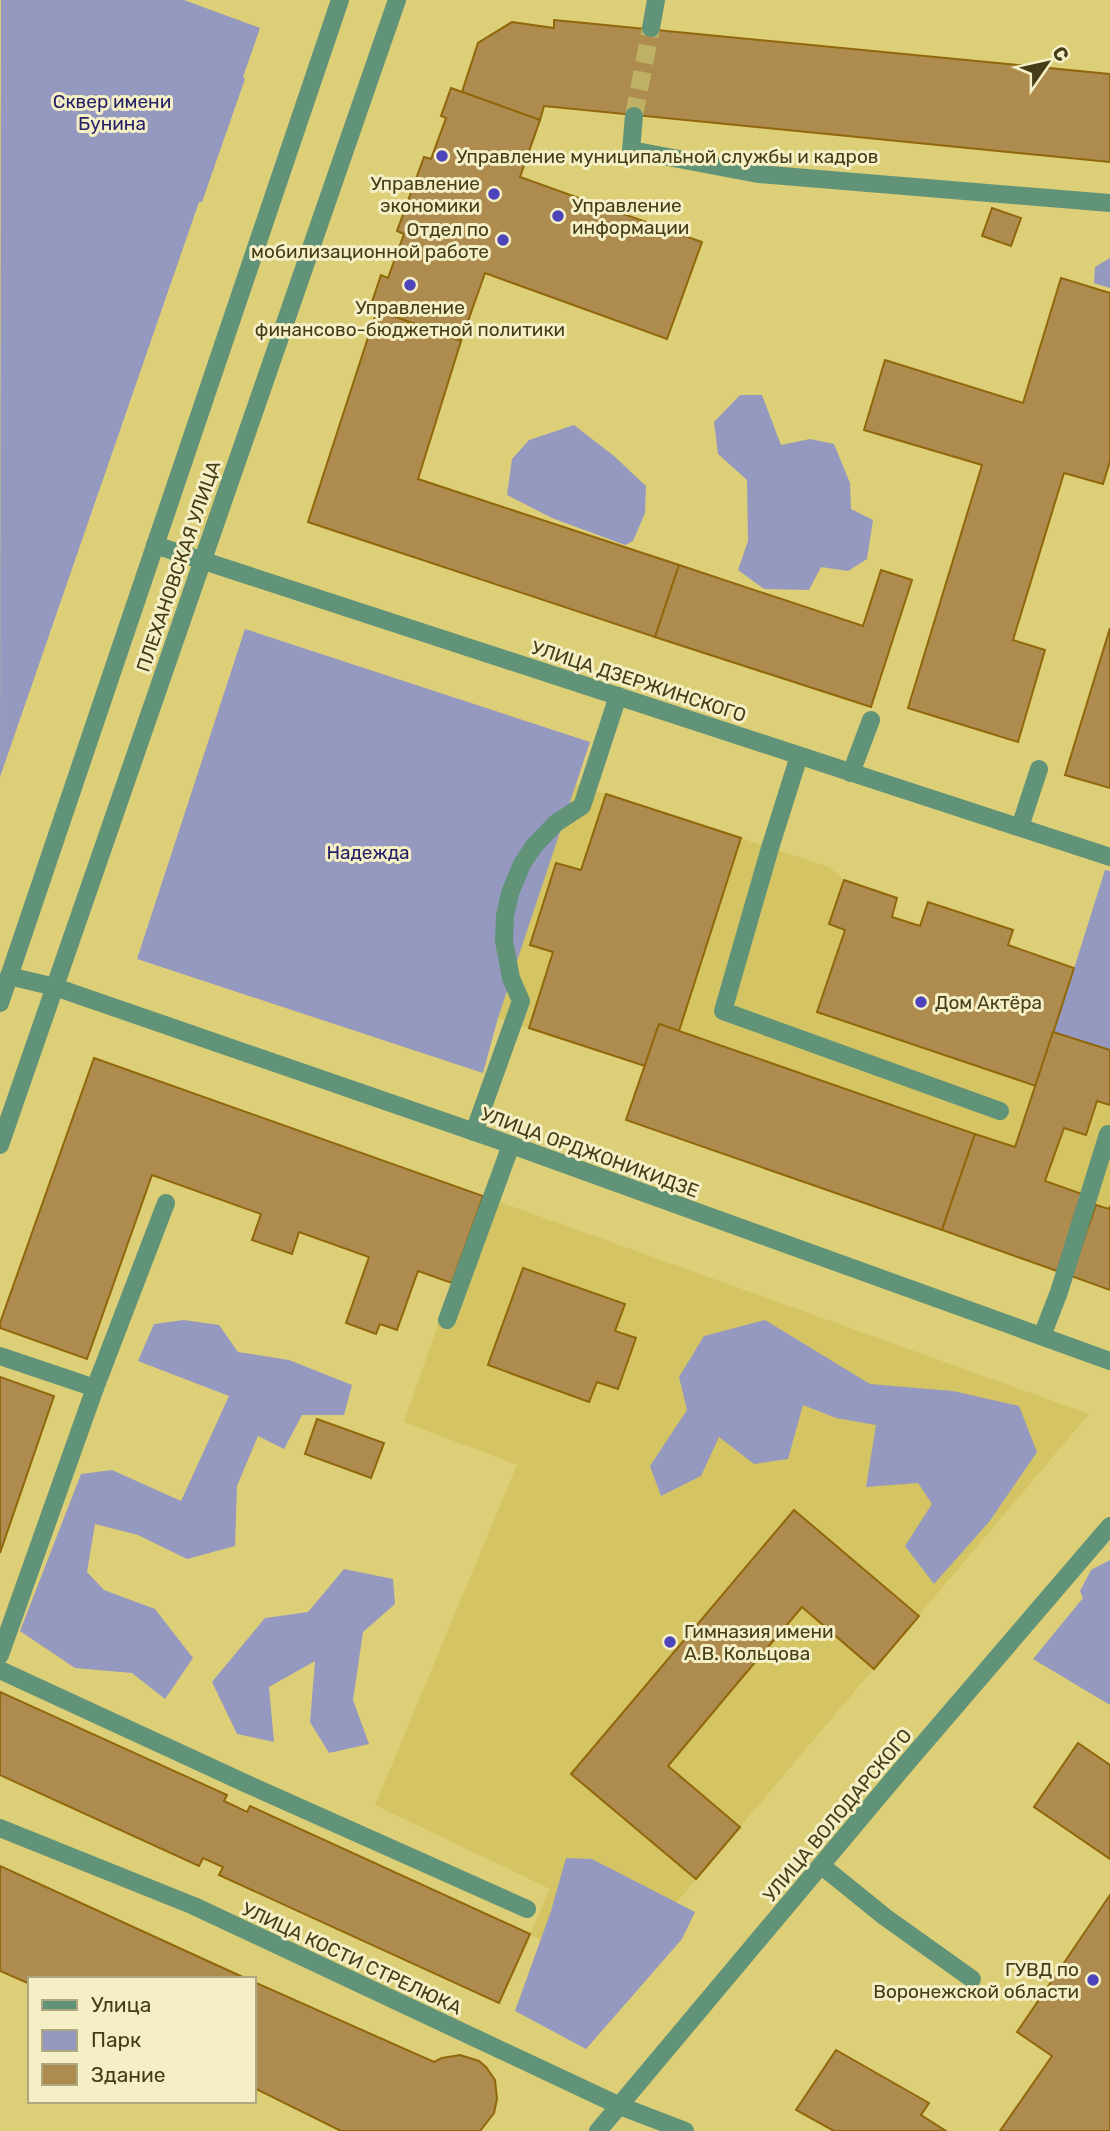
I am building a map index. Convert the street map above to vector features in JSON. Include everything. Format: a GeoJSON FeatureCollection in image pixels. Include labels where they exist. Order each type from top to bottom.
{"type":"FeatureCollection","features":[{"type":"Feature","properties":{"kind":"street","name":"ПЛЕХАНОВСКАЯ УЛИЦА"},"geometry":{"type":"LineString","coordinates":[[0,1003],[340,0]]}},
{"type":"Feature","properties":{"kind":"street","name":"ПЛЕХАНОВСКАЯ УЛИЦА"},"geometry":{"type":"LineString","coordinates":[[0,1145],[397,0]]}},
{"type":"Feature","properties":{"kind":"street"},"geometry":{"type":"LineString","coordinates":[[651,28],[656,0]]}},
{"type":"Feature","properties":{"kind":"street"},"geometry":{"type":"LineString","coordinates":[[634,116],[631,150],[758,174],[1110,203]]}},
{"type":"Feature","properties":{"kind":"street","name":"УЛИЦА ДЗЕРЖИНСКОГО"},"geometry":{"type":"LineString","coordinates":[[155,545],[1110,857]]}},
{"type":"Feature","properties":{"kind":"street"},"geometry":{"type":"LineString","coordinates":[[474,1132],[521,1001],[511,978],[504,941],[510,892],[522,864],[534,846],[556,823],[582,806],[618,696]]}},
{"type":"Feature","properties":{"kind":"street"},"geometry":{"type":"LineString","coordinates":[[852,773],[871,720]]}},
{"type":"Feature","properties":{"kind":"street"},"geometry":{"type":"LineString","coordinates":[[799,756],[723,1011],[1000,1111]]}},
{"type":"Feature","properties":{"kind":"street"},"geometry":{"type":"LineString","coordinates":[[1020,827],[1039,769]]}},
{"type":"Feature","properties":{"kind":"street","name":"УЛИЦА ОРДЖОНИКИДЗЕ"},"geometry":{"type":"LineString","coordinates":[[9,976],[55,987],[512,1145],[1110,1360]]}},
{"type":"Feature","properties":{"kind":"street"},"geometry":{"type":"LineString","coordinates":[[1042,1336],[1059,1292],[1108,1134]]}},
{"type":"Feature","properties":{"kind":"street"},"geometry":{"type":"LineString","coordinates":[[447,1320],[512,1145]]}},
{"type":"Feature","properties":{"kind":"street"},"geometry":{"type":"LineString","coordinates":[[0,1655],[95,1388],[166,1203]]}},
{"type":"Feature","properties":{"kind":"street"},"geometry":{"type":"LineString","coordinates":[[0,1356],[95,1388]]}},
{"type":"Feature","properties":{"kind":"street","name":"УЛИЦА ВОЛОДАРСКОГО"},"geometry":{"type":"LineString","coordinates":[[598,2131],[1110,1526]]}},
{"type":"Feature","properties":{"kind":"street"},"geometry":{"type":"LineString","coordinates":[[0,1670],[527,1909]]}},
{"type":"Feature","properties":{"kind":"street","name":"УЛИЦА КОСТИ СТРЕЛЮКА"},"geometry":{"type":"LineString","coordinates":[[0,1828],[194,1906],[620,2106],[685,2131]]}},
{"type":"Feature","properties":{"kind":"street"},"geometry":{"type":"LineString","coordinates":[[822,1866],[885,1917],[972,1979]]}},
{"type":"Feature","properties":{"kind":"shaded area"},"geometry":{"type":"Polygon","coordinates":[[[575,784],[829,867],[844,880],[897,898],[892,917],[920,926],[928,902],[1013,930],[1008,945],[1074,968],[1054,1032],[1110,1050],[1110,1290],[626,1120],[644,1066],[498,1018],[575,784]]]}},
{"type":"Feature","properties":{"kind":"shaded area","name":"Гимназия имени А.В. Кольцова"},"geometry":{"type":"Polygon","coordinates":[[[483,1196],[1089,1414],[611,1983],[530,1934],[550,1889],[375,1805],[517,1465],[404,1422],[483,1196]]]}},
{"type":"Feature","properties":{"kind":"green space","name":"Cквер имени Бунина"},"geometry":{"type":"Polygon","coordinates":[[[1,0],[184,0],[260,28],[243,77],[245,79],[202,202],[199,202],[0,777],[1,0]]]}},
{"type":"Feature","properties":{"kind":"green space"},"geometry":{"type":"Polygon","coordinates":[[[1110,258],[1110,288],[1094,283],[1095,267],[1110,258]]]}},
{"type":"Feature","properties":{"kind":"green space"},"geometry":{"type":"Polygon","coordinates":[[[740,395],[762,395],[781,445],[810,439],[834,444],[850,483],[851,509],[873,520],[867,559],[848,571],[821,567],[809,590],[764,589],[738,570],[748,541],[747,480],[718,454],[714,422],[740,395]]]}},
{"type":"Feature","properties":{"kind":"green space"},"geometry":{"type":"Polygon","coordinates":[[[574,425],[614,456],[646,486],[645,513],[633,541],[625,545],[552,518],[507,495],[512,459],[529,440],[574,425]]]}},
{"type":"Feature","properties":{"kind":"green space","name":"Надежда"},"geometry":{"type":"Polygon","coordinates":[[[245,629],[590,742],[498,1018],[483,1073],[137,959],[245,629]]]}},
{"type":"Feature","properties":{"kind":"green space"},"geometry":{"type":"Polygon","coordinates":[[[1105,870],[1110,871],[1110,1050],[1054,1032],[1105,870]]]}},
{"type":"Feature","properties":{"kind":"green space"},"geometry":{"type":"Polygon","coordinates":[[[184,1320],[219,1325],[238,1352],[289,1360],[352,1385],[344,1415],[302,1415],[284,1449],[258,1436],[237,1486],[235,1546],[187,1559],[138,1535],[95,1524],[87,1572],[104,1590],[155,1609],[193,1658],[165,1699],[132,1673],[75,1668],[20,1631],[81,1474],[112,1470],[181,1501],[229,1396],[138,1361],[154,1324],[184,1320]]]}},
{"type":"Feature","properties":{"kind":"green space"},"geometry":{"type":"Polygon","coordinates":[[[765,1320],[870,1384],[953,1391],[1019,1406],[1037,1452],[989,1522],[934,1584],[905,1546],[932,1504],[918,1483],[866,1487],[876,1425],[836,1418],[803,1405],[788,1459],[754,1464],[719,1437],[701,1476],[661,1496],[650,1466],[687,1410],[679,1377],[704,1336],[765,1320]]]}},
{"type":"Feature","properties":{"kind":"green space"},"geometry":{"type":"Polygon","coordinates":[[[1110,1560],[1110,1705],[1033,1659],[1083,1598],[1080,1591],[1091,1570],[1110,1560]]]}},
{"type":"Feature","properties":{"kind":"green space"},"geometry":{"type":"Polygon","coordinates":[[[344,1569],[393,1579],[395,1604],[363,1632],[353,1700],[369,1744],[329,1753],[310,1722],[315,1661],[269,1687],[274,1742],[237,1734],[212,1682],[265,1618],[308,1612],[344,1569]]]}},
{"type":"Feature","properties":{"kind":"green space"},"geometry":{"type":"Polygon","coordinates":[[[566,1858],[592,1859],[695,1912],[682,1939],[586,2049],[515,2011],[551,1911],[566,1858]]]}},
{"type":"Feature","properties":{"kind":"building"},"geometry":{"type":"Polygon","coordinates":[[[554,20],[1110,74],[1110,162],[544,106],[540,120],[462,92],[478,43],[512,22],[554,28],[554,20]]]}},
{"type":"Feature","properties":{"kind":"building"},"geometry":{"type":"Polygon","coordinates":[[[451,88],[540,120],[520,177],[702,242],[667,339],[485,273],[461,341],[370,308],[381,275],[388,278],[404,234],[397,231],[424,157],[431,159],[446,118],[441,116],[451,88]]]}},
{"type":"Feature","properties":{"kind":"building"},"geometry":{"type":"Polygon","coordinates":[[[992,208],[1021,218],[1011,246],[982,236],[992,208]]]}},
{"type":"Feature","properties":{"kind":"building"},"geometry":{"type":"Polygon","coordinates":[[[1061,278],[1110,293],[1110,461],[1103,484],[1064,473],[1013,640],[1045,650],[1018,742],[908,708],[982,465],[864,430],[885,360],[1023,403],[1061,278]]]}},
{"type":"Feature","properties":{"kind":"building"},"geometry":{"type":"Polygon","coordinates":[[[377,310],[461,341],[418,479],[679,565],[655,637],[308,522],[377,310]]]}},
{"type":"Feature","properties":{"kind":"building"},"geometry":{"type":"Polygon","coordinates":[[[679,565],[863,626],[881,570],[912,580],[871,707],[655,637],[679,565]]]}},
{"type":"Feature","properties":{"kind":"building"},"geometry":{"type":"Polygon","coordinates":[[[1110,628],[1110,788],[1065,775],[1110,628]]]}},
{"type":"Feature","properties":{"kind":"building"},"geometry":{"type":"Polygon","coordinates":[[[606,794],[741,838],[679,1031],[659,1024],[645,1066],[529,1028],[553,952],[530,945],[556,863],[581,870],[606,794]]]}},
{"type":"Feature","properties":{"kind":"building"},"geometry":{"type":"Polygon","coordinates":[[[844,880],[897,898],[892,917],[920,926],[928,902],[1013,930],[1008,945],[1074,968],[1036,1086],[817,1012],[845,930],[829,924],[844,880]]]}},
{"type":"Feature","properties":{"kind":"building"},"geometry":{"type":"Polygon","coordinates":[[[659,1024],[975,1134],[942,1230],[626,1120],[659,1024]]]}},
{"type":"Feature","properties":{"kind":"building"},"geometry":{"type":"Polygon","coordinates":[[[1053,1032],[1110,1050],[1110,1105],[1097,1101],[1086,1135],[1064,1128],[1045,1181],[1082,1194],[1057,1271],[942,1230],[975,1134],[1015,1147],[1053,1032]]]}},
{"type":"Feature","properties":{"kind":"building"},"geometry":{"type":"Polygon","coordinates":[[[94,1058],[483,1196],[452,1283],[418,1271],[397,1330],[380,1324],[376,1334],[346,1323],[369,1257],[299,1232],[292,1254],[252,1240],[261,1214],[152,1175],[87,1359],[0,1328],[94,1058]]]}},
{"type":"Feature","properties":{"kind":"building"},"geometry":{"type":"Polygon","coordinates":[[[1096,1205],[1109,1209],[1110,1206],[1110,1290],[1071,1276],[1096,1205]]]}},
{"type":"Feature","properties":{"kind":"building"},"geometry":{"type":"Polygon","coordinates":[[[523,1268],[625,1304],[615,1331],[636,1338],[618,1389],[597,1382],[589,1402],[488,1365],[523,1268]]]}},
{"type":"Feature","properties":{"kind":"building"},"geometry":{"type":"Polygon","coordinates":[[[0,1377],[54,1396],[0,1553],[0,1377]]]}},
{"type":"Feature","properties":{"kind":"building"},"geometry":{"type":"Polygon","coordinates":[[[317,1419],[384,1443],[371,1478],[305,1454],[317,1419]]]}},
{"type":"Feature","properties":{"kind":"building"},"geometry":{"type":"Polygon","coordinates":[[[794,1510],[919,1616],[874,1669],[802,1607],[735,1686],[668,1766],[740,1827],[696,1879],[571,1774],[794,1510]]]}},
{"type":"Feature","properties":{"kind":"building"},"geometry":{"type":"Polygon","coordinates":[[[0,1692],[227,1795],[224,1801],[247,1812],[250,1806],[530,1934],[499,2003],[219,1875],[223,1867],[203,1858],[199,1866],[0,1775],[0,1692]]]}},
{"type":"Feature","properties":{"kind":"building"},"geometry":{"type":"Polygon","coordinates":[[[1078,1743],[1110,1765],[1110,1859],[1034,1807],[1078,1743]]]}},
{"type":"Feature","properties":{"kind":"building"},"geometry":{"type":"Polygon","coordinates":[[[0,1866],[243,1977],[28,1977],[28,1983],[0,1971],[0,1866]]]}},
{"type":"Feature","properties":{"kind":"building"},"geometry":{"type":"Polygon","coordinates":[[[1110,1895],[1110,2131],[1000,2131],[1052,2056],[1017,2032],[1110,1895]]]}},
{"type":"Feature","properties":{"kind":"building"},"geometry":{"type":"Polygon","coordinates":[[[256,1983],[434,2062],[460,2055],[479,2061],[495,2080],[497,2099],[494,2113],[480,2131],[341,2131],[256,2089],[256,1983]]]}},
{"type":"Feature","properties":{"kind":"building"},"geometry":{"type":"Polygon","coordinates":[[[836,2050],[929,2103],[921,2115],[946,2131],[834,2131],[796,2110],[836,2050]]]}},
{"type":"Feature","properties":{"kind":"tunnel"},"geometry":{"type":"LineString","coordinates":[[634,116],[651,28]]}},
{"type":"Feature","properties":{"kind":"place","name":"Управление муниципальной службы и кадров"},"geometry":{"type":"Point","coordinates":[442,156]}},
{"type":"Feature","properties":{"kind":"place","name":"Управление экономики"},"geometry":{"type":"Point","coordinates":[494,194]}},
{"type":"Feature","properties":{"kind":"place","name":"Управление информации"},"geometry":{"type":"Point","coordinates":[558,216]}},
{"type":"Feature","properties":{"kind":"place","name":"Отдел по мобилизационной работе"},"geometry":{"type":"Point","coordinates":[503,240]}},
{"type":"Feature","properties":{"kind":"place","name":"Управление финансово-бюджетной политики"},"geometry":{"type":"Point","coordinates":[410,285]}},
{"type":"Feature","properties":{"kind":"place","name":"Дом Актёра"},"geometry":{"type":"Point","coordinates":[921,1002]}},
{"type":"Feature","properties":{"kind":"place","name":"Гимназия имени А.В. Кольцова"},"geometry":{"type":"Point","coordinates":[670,1642]}},
{"type":"Feature","properties":{"kind":"place","name":"ГУВД по Воронежской области"},"geometry":{"type":"Point","coordinates":[1093,1980]}}]}
